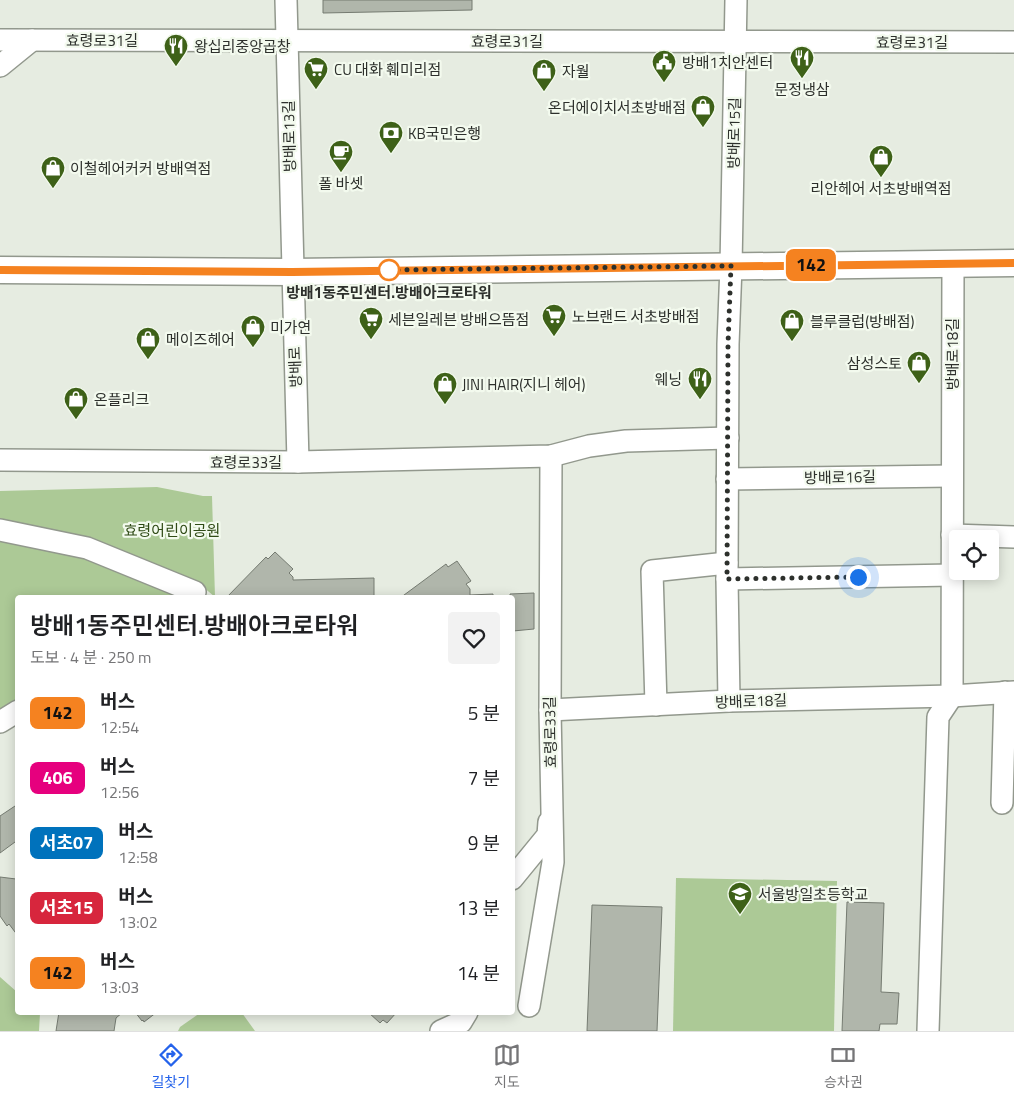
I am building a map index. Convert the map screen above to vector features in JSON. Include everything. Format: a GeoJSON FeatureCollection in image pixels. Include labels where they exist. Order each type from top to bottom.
{"type":"FeatureCollection","features":[{"type":"Feature","properties":{"kind":"main road"},"geometry":{"type":"LineString","coordinates":[[0,270],[292,272],[1014,263]]}},
{"type":"Feature","properties":{"kind":"street","name":"방배로13길"},"geometry":{"type":"LineString","coordinates":[[286,0],[292,272]]}},
{"type":"Feature","properties":{"kind":"street","name":"방배로15길"},"geometry":{"type":"LineString","coordinates":[[731,266],[737,41],[736,0]]}},
{"type":"Feature","properties":{"kind":"street","name":"효령로31길"},"geometry":{"type":"LineString","coordinates":[[0,40],[1014,42]]}},
{"type":"Feature","properties":{"kind":"street"},"geometry":{"type":"LineString","coordinates":[[0,66],[32,40]]}},
{"type":"Feature","properties":{"kind":"street","name":"방배로18길"},"geometry":{"type":"LineString","coordinates":[[952,263],[952,530]]}},
{"type":"Feature","properties":{"kind":"street"},"geometry":{"type":"LineString","coordinates":[[729,701],[727,479],[728,344],[731,266]]}},
{"type":"Feature","properties":{"kind":"street","name":"방배로"},"geometry":{"type":"LineString","coordinates":[[292,272],[298,462]]}},
{"type":"Feature","properties":{"kind":"street","name":"효령로33길"},"geometry":{"type":"LineString","coordinates":[[0,460],[298,462],[551,456],[589,446],[626,441],[728,438]]}},
{"type":"Feature","properties":{"kind":"street","name":"효령로33길"},"geometry":{"type":"LineString","coordinates":[[529,1006],[553,862],[550,710],[551,456]]}},
{"type":"Feature","properties":{"kind":"street","name":"방배로16길"},"geometry":{"type":"LineString","coordinates":[[727,479],[952,476]]}},
{"type":"Feature","properties":{"kind":"street"},"geometry":{"type":"LineString","coordinates":[[0,530],[87,548],[195,592],[191,595]]}},
{"type":"Feature","properties":{"kind":"street"},"geometry":{"type":"LineString","coordinates":[[999,537],[1014,537]]}},
{"type":"Feature","properties":{"kind":"street"},"geometry":{"type":"LineString","coordinates":[[656,705],[652,571],[949,575]]}},
{"type":"Feature","properties":{"kind":"street","name":"방배로18길"},"geometry":{"type":"LineString","coordinates":[[952,580],[952,696]]}},
{"type":"Feature","properties":{"kind":"street","name":"방배로18길"},"geometry":{"type":"LineString","coordinates":[[550,710],[729,701],[952,696],[1009,692],[1002,803]]}},
{"type":"Feature","properties":{"kind":"street"},"geometry":{"type":"LineString","coordinates":[[928,1031],[938,717],[952,696]]}},
{"type":"Feature","properties":{"kind":"street"},"geometry":{"type":"LineString","coordinates":[[0,722],[15,713]]}},
{"type":"Feature","properties":{"kind":"street"},"geometry":{"type":"LineString","coordinates":[[515,875],[548,835],[551,757]]}},
{"type":"Feature","properties":{"kind":"street"},"geometry":{"type":"LineString","coordinates":[[441,1031],[461,1022],[465,1015]]}},
{"type":"Feature","properties":{"kind":"green space","name":"효령어린이공원"},"geometry":{"type":"Polygon","coordinates":[[[157,487],[212,496],[215,595],[196,581],[96,542],[0,523],[0,491],[157,487]]]}},
{"type":"Feature","properties":{"kind":"green space"},"geometry":{"type":"Polygon","coordinates":[[[0,539],[87,551],[182,593],[179,595],[15,595],[15,705],[0,716],[0,539]]]}},
{"type":"Feature","properties":{"kind":"green space"},"geometry":{"type":"Polygon","coordinates":[[[676,878],[837,881],[834,1031],[673,1031],[676,878]]]}},
{"type":"Feature","properties":{"kind":"green space"},"geometry":{"type":"Polygon","coordinates":[[[0,977],[15,990],[15,1015],[40,1015],[39,1031],[0,1031],[0,977]]]}},
{"type":"Feature","properties":{"kind":"green space"},"geometry":{"type":"Polygon","coordinates":[[[197,1015],[243,1015],[255,1031],[178,1031],[180,1027],[197,1015]]]}},
{"type":"Feature","properties":{"kind":"building"},"geometry":{"type":"Polygon","coordinates":[[[323,0],[472,0],[472,10],[323,13],[323,0]]]}},
{"type":"Feature","properties":{"kind":"building"},"geometry":{"type":"Polygon","coordinates":[[[275,552],[293,569],[289,573],[293,580],[374,578],[374,595],[229,595],[266,557],[268,559],[275,552]]]}},
{"type":"Feature","properties":{"kind":"building"},"geometry":{"type":"Polygon","coordinates":[[[457,561],[471,581],[466,584],[470,589],[470,595],[404,595],[446,564],[448,567],[457,561]]]}},
{"type":"Feature","properties":{"kind":"building"},"geometry":{"type":"Polygon","coordinates":[[[534,593],[534,629],[515,631],[515,595],[510,594],[534,593]]]}},
{"type":"Feature","properties":{"kind":"building"},"geometry":{"type":"Polygon","coordinates":[[[15,806],[15,842],[0,853],[0,816],[15,806]]]}},
{"type":"Feature","properties":{"kind":"building"},"geometry":{"type":"Polygon","coordinates":[[[0,877],[15,879],[15,932],[9,924],[7,926],[0,916],[0,877]]]}},
{"type":"Feature","properties":{"kind":"building"},"geometry":{"type":"Polygon","coordinates":[[[847,902],[884,903],[881,992],[899,993],[897,1024],[880,1024],[879,1031],[842,1031],[847,902]]]}},
{"type":"Feature","properties":{"kind":"building"},"geometry":{"type":"Polygon","coordinates":[[[592,905],[662,907],[657,1031],[587,1031],[592,905]]]}},
{"type":"Feature","properties":{"kind":"building"},"geometry":{"type":"Polygon","coordinates":[[[59,1015],[120,1015],[116,1018],[114,1031],[56,1031],[59,1015]]]}},
{"type":"Feature","properties":{"kind":"building"},"geometry":{"type":"Polygon","coordinates":[[[137,1015],[153,1015],[144,1022],[137,1015]]]}},
{"type":"Feature","properties":{"kind":"building"},"geometry":{"type":"Polygon","coordinates":[[[371,1015],[394,1015],[387,1023],[383,1020],[380,1023],[371,1015]]]}},
{"type":"Feature","properties":{"kind":"bus line","name":"142"},"geometry":{"type":"LineString","coordinates":[[0,270],[292,272],[1014,263]]}},
{"type":"Feature","properties":{"kind":"place","name":"왕십리중앙곱창"},"geometry":{"type":"Point","coordinates":[176,67]}},
{"type":"Feature","properties":{"kind":"place","name":"문정냉삼"},"geometry":{"type":"Point","coordinates":[802,79]}},
{"type":"Feature","properties":{"kind":"place","name":"방배1치안센터"},"geometry":{"type":"Point","coordinates":[664,83]}},
{"type":"Feature","properties":{"kind":"place","name":"CU 대화 훼미리점"},"geometry":{"type":"Point","coordinates":[316,90]}},
{"type":"Feature","properties":{"kind":"place","name":"자월"},"geometry":{"type":"Point","coordinates":[544,92]}},
{"type":"Feature","properties":{"kind":"place","name":"온더에이치서초방배점"},"geometry":{"type":"Point","coordinates":[703,128]}},
{"type":"Feature","properties":{"kind":"place","name":"KB국민은행"},"geometry":{"type":"Point","coordinates":[391,154]}},
{"type":"Feature","properties":{"kind":"place","name":"폴 바셋"},"geometry":{"type":"Point","coordinates":[341,173]}},
{"type":"Feature","properties":{"kind":"place","name":"리안헤어 서초방배역점"},"geometry":{"type":"Point","coordinates":[881,178]}},
{"type":"Feature","properties":{"kind":"place","name":"이철헤어커커 방배역점"},"geometry":{"type":"Point","coordinates":[53,189]}},
{"type":"Feature","properties":{"kind":"place","name":"방배1동주민센터.방배아크로타워"},"geometry":{"type":"Point","coordinates":[389,270]}},
{"type":"Feature","properties":{"kind":"place","name":"노브랜드 서초방배점"},"geometry":{"type":"Point","coordinates":[554,337]}},
{"type":"Feature","properties":{"kind":"place","name":"세븐일레븐 방배으뜸점"},"geometry":{"type":"Point","coordinates":[371,340]}},
{"type":"Feature","properties":{"kind":"place","name":"블루클럽(방배점)"},"geometry":{"type":"Point","coordinates":[792,342]}},
{"type":"Feature","properties":{"kind":"place","name":"미가연"},"geometry":{"type":"Point","coordinates":[253,348]}},
{"type":"Feature","properties":{"kind":"place","name":"메이즈헤어"},"geometry":{"type":"Point","coordinates":[148,360]}},
{"type":"Feature","properties":{"kind":"place","name":"삼성스토"},"geometry":{"type":"Point","coordinates":[919,384]}},
{"type":"Feature","properties":{"kind":"place","name":"웨닝"},"geometry":{"type":"Point","coordinates":[700,400]}},
{"type":"Feature","properties":{"kind":"place","name":"JINI HAIR(지니 헤어)"},"geometry":{"type":"Point","coordinates":[445,405]}},
{"type":"Feature","properties":{"kind":"place","name":"온플리크"},"geometry":{"type":"Point","coordinates":[76,420]}},
{"type":"Feature","properties":{"kind":"place","name":"서울방일초등학교"},"geometry":{"type":"Point","coordinates":[740,915]}},
{"type":"Feature","properties":{"kind":"route"},"geometry":{"type":"LineString","coordinates":[[389,270],[731,266],[728,344],[727,579],[858,577]]}}]}
